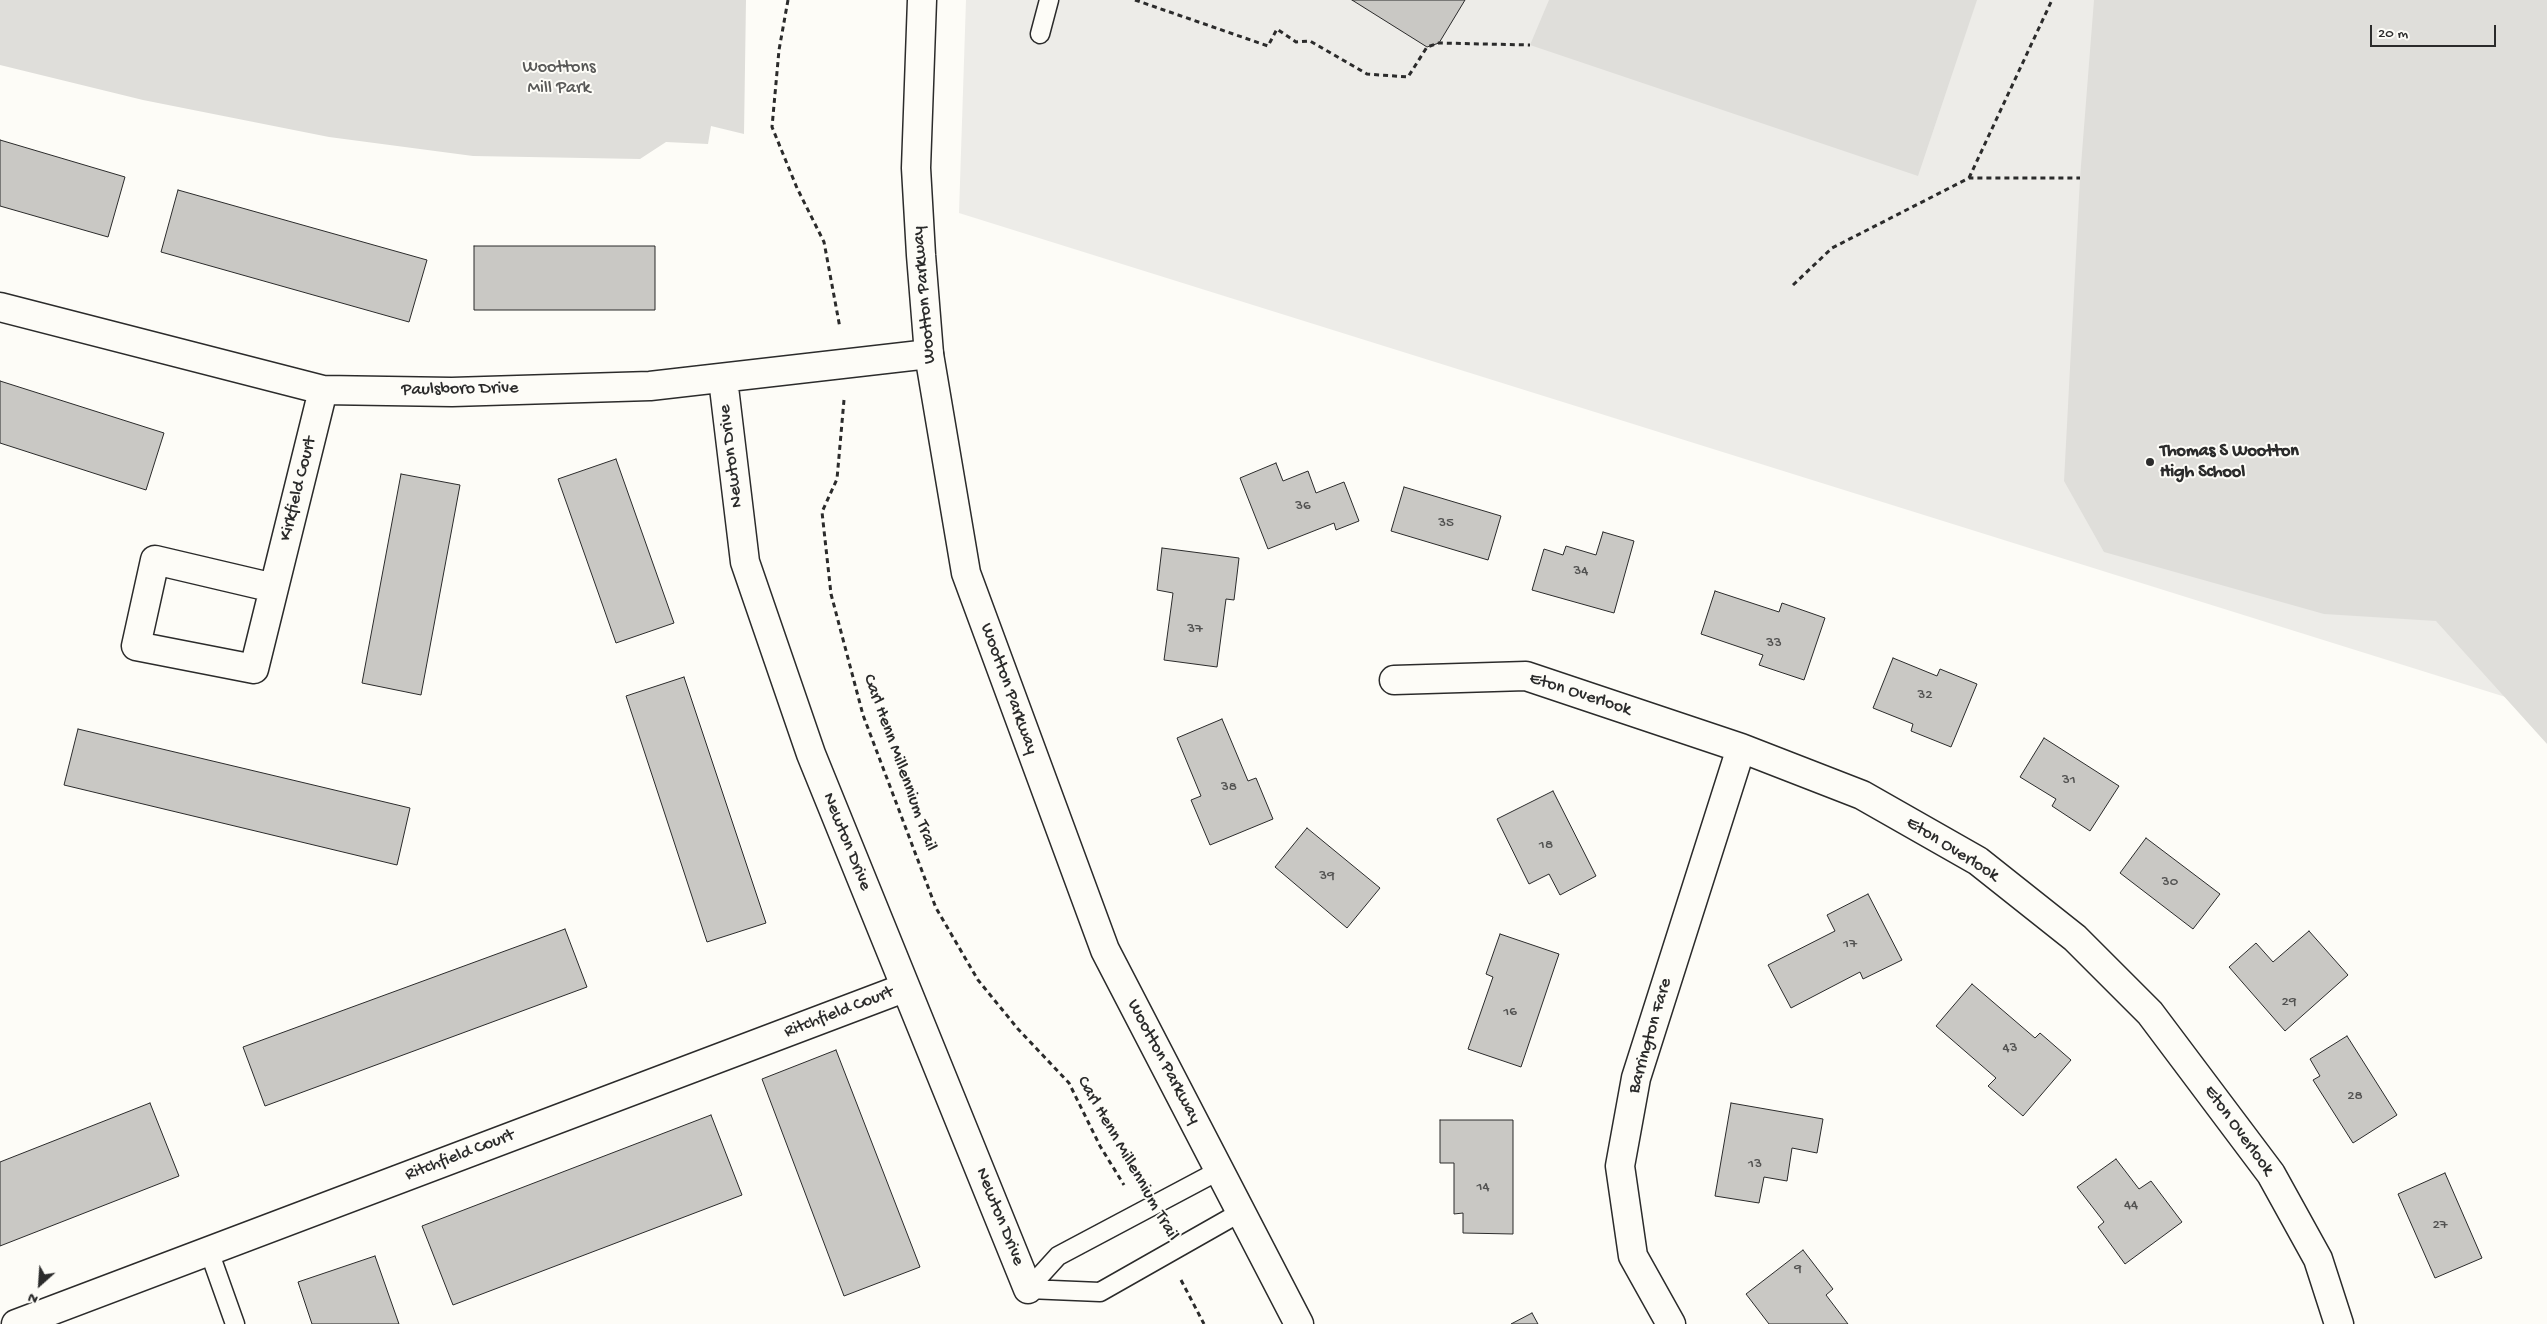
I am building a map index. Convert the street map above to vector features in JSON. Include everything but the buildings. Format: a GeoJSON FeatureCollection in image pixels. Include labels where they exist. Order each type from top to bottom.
{"type":"FeatureCollection","features":[{"type":"Feature","properties":{"kind":"street","name":"Wootton Parkway"},"geometry":{"type":"LineString","coordinates":[[922,0],[916,168],[929,354],[966,573],[1105,950],[1299,1324]]}},
{"type":"Feature","properties":{"kind":"street","name":"Paulsboro Drive"},"geometry":{"type":"LineString","coordinates":[[0,307],[323,390],[502,390],[650,386],[929,354]]}},
{"type":"Feature","properties":{"kind":"street","name":"Newton Drive"},"geometry":{"type":"LineString","coordinates":[[723,379],[744,562],[811,754],[904,988],[1028,1289]]}},
{"type":"Feature","properties":{"kind":"street","name":"Kirkfield Court"},"geometry":{"type":"LineString","coordinates":[[274,588],[155,560],[136,646],[254,669],[323,390]]}},
{"type":"Feature","properties":{"kind":"street","name":"Eton Overlook"},"geometry":{"type":"LineString","coordinates":[[1394,680],[1526,676],[1741,748],[1862,795],[1978,861],[2075,938],[2150,1013],[2271,1174],[2318,1259],[2339,1324]]}},
{"type":"Feature","properties":{"kind":"street","name":"Barrington Fare"},"geometry":{"type":"LineString","coordinates":[[1671,1324],[1633,1256],[1620,1166],[1636,1078],[1741,748]]}},
{"type":"Feature","properties":{"kind":"street","name":"Ritchfield Court"},"geometry":{"type":"LineString","coordinates":[[16,1324],[904,988]]}},
{"type":"Feature","properties":{"kind":"lane"},"geometry":{"type":"LineString","coordinates":[[1040,34],[1049,0]]}},
{"type":"Feature","properties":{"kind":"lane"},"geometry":{"type":"LineString","coordinates":[[1028,1289],[1058,1256],[1220,1170]]}},
{"type":"Feature","properties":{"kind":"lane"},"geometry":{"type":"LineString","coordinates":[[1028,1289],[1100,1292],[1242,1212]]}},
{"type":"Feature","properties":{"kind":"lane"},"geometry":{"type":"LineString","coordinates":[[209,1251],[236,1324]]}},
{"type":"Feature","properties":{"kind":"path","name":"Carl Henn Millennium Trail"},"geometry":{"type":"LineString","coordinates":[[788,0],[779,50],[772,127],[797,188],[824,242],[848,364],[838,479],[822,512],[830,594],[863,715],[936,908],[978,980],[1018,1029],[1069,1083],[1100,1146],[1141,1212]]}},
{"type":"Feature","properties":{"kind":"path"},"geometry":{"type":"LineString","coordinates":[[1135,0],[1268,46],[1277,29],[1296,42],[1310,41],[1367,74],[1408,77],[1427,47],[1439,43],[1530,45]]}},
{"type":"Feature","properties":{"kind":"path"},"geometry":{"type":"LineString","coordinates":[[1969,178],[2052,0]]}},
{"type":"Feature","properties":{"kind":"path"},"geometry":{"type":"LineString","coordinates":[[1793,285],[1832,248],[1969,178],[2080,178]]}},
{"type":"Feature","properties":{"kind":"path","name":"Carl Henn Millennium Trail"},"geometry":{"type":"LineString","coordinates":[[1166,1254],[1204,1324]]}},
{"type":"Feature","properties":{"kind":"shaded area","name":"Thomas S Wootton High School"},"geometry":{"type":"Polygon","coordinates":[[[966,0],[2547,0],[2547,710],[959,213],[966,0]]]}},
{"type":"Feature","properties":{"kind":"green space","name":"Woottons Mill Park"},"geometry":{"type":"Polygon","coordinates":[[[0,0],[746,0],[744,134],[711,126],[708,144],[666,142],[640,159],[473,156],[329,137],[143,100],[0,65],[0,0]]]}},
{"type":"Feature","properties":{"kind":"green space"},"geometry":{"type":"Polygon","coordinates":[[[1549,0],[1977,0],[1918,176],[1530,45],[1549,0]]]}},
{"type":"Feature","properties":{"kind":"green space"},"geometry":{"type":"Polygon","coordinates":[[[2094,0],[2547,0],[2547,744],[2436,621],[2324,614],[2104,552],[2064,481],[2080,178],[2094,0]]]}},
{"type":"Feature","properties":{"kind":"place","name":"Thomas S Wootton High School"},"geometry":{"type":"Point","coordinates":[2150,462]}}]}
